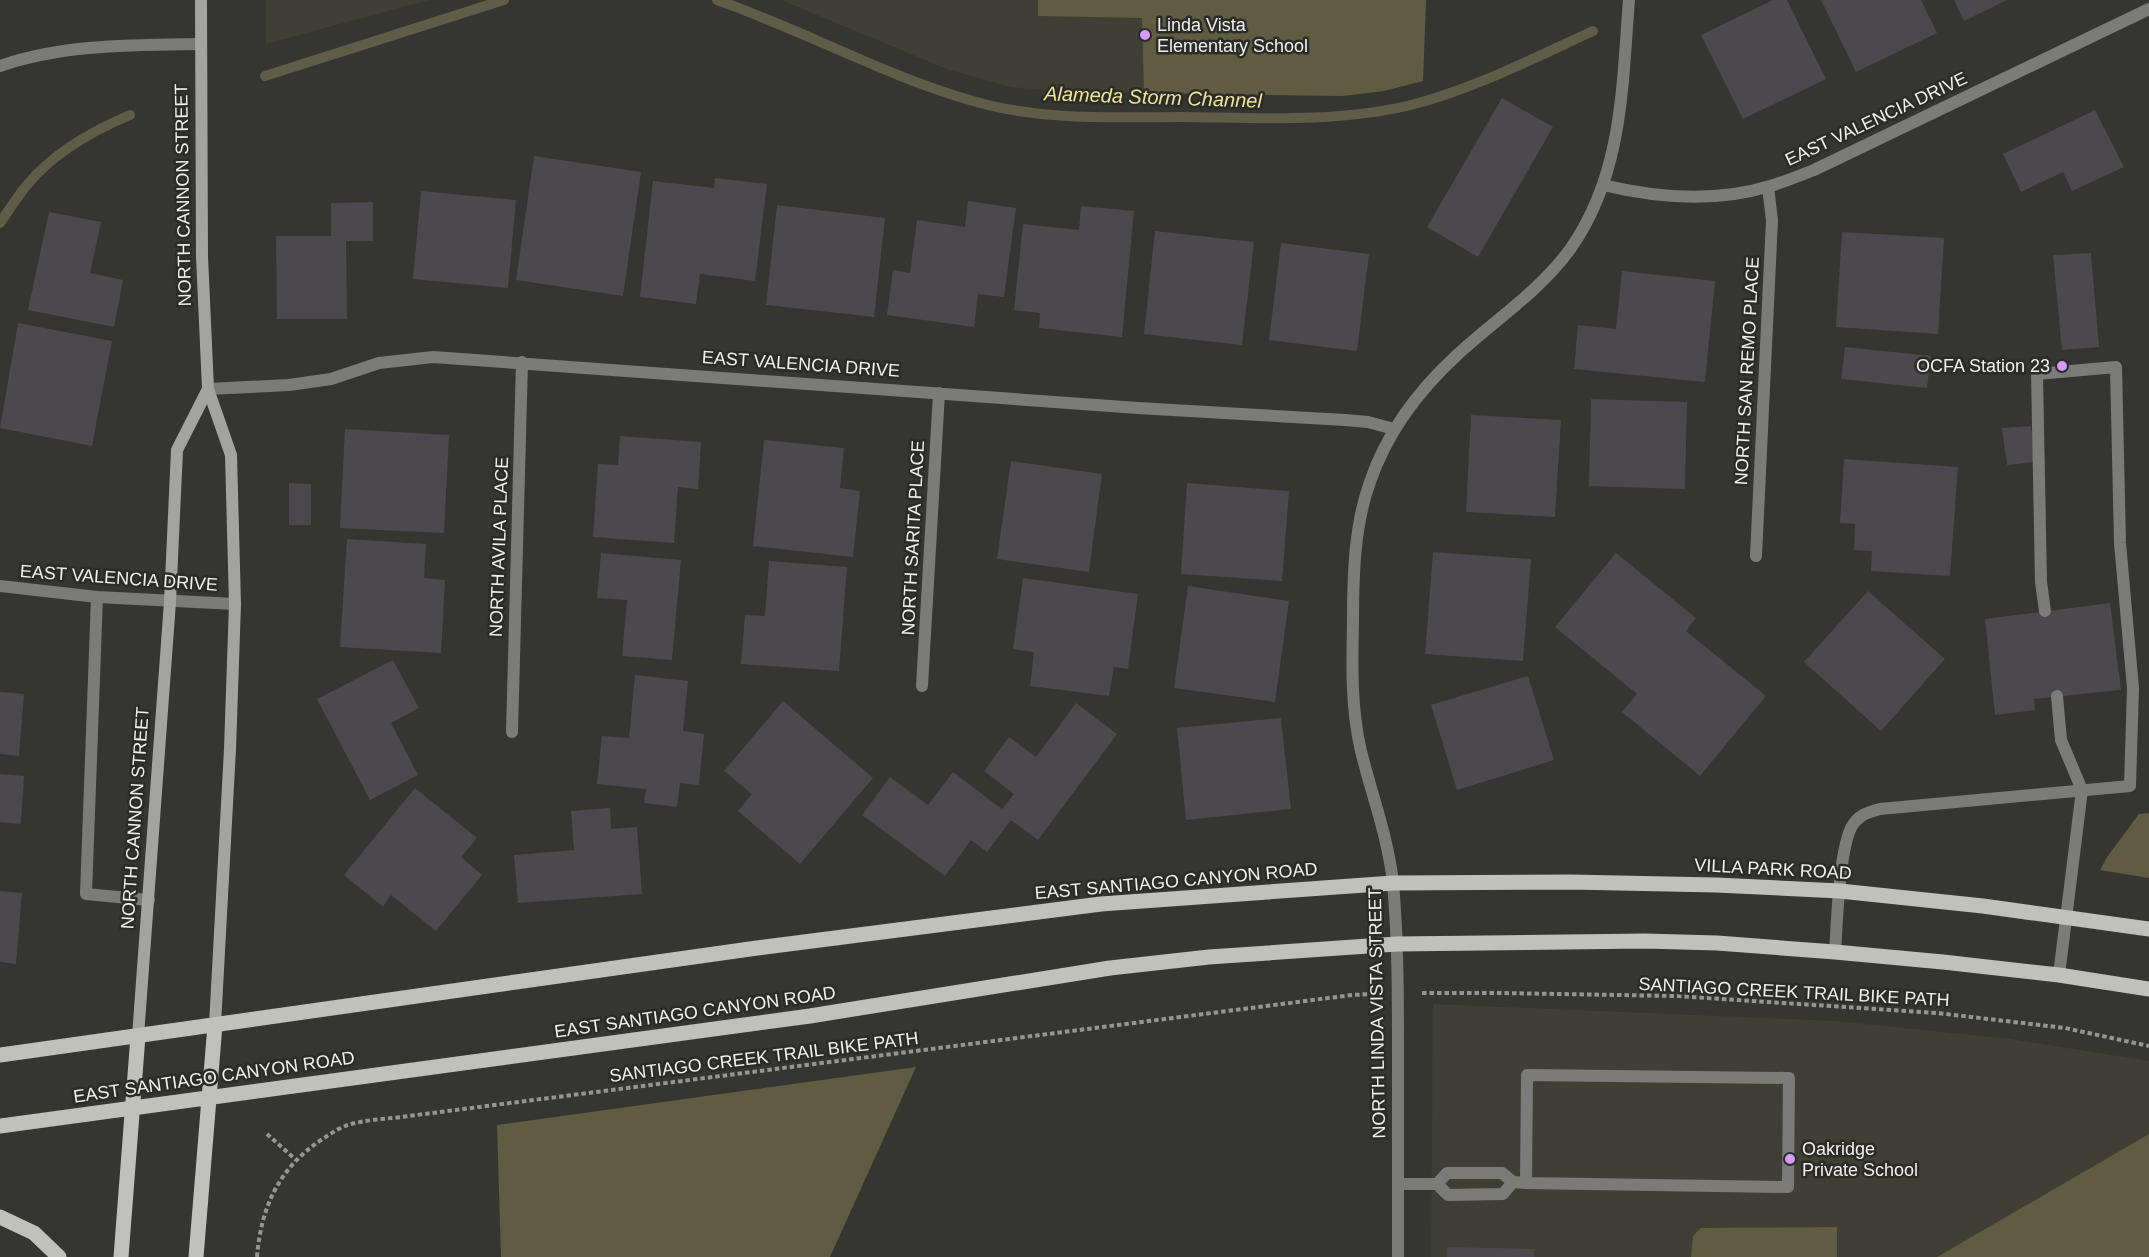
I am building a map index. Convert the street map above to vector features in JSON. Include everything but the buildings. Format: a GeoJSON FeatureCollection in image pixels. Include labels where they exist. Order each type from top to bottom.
{"type":"FeatureCollection","features":[{"type":"Feature","properties":{"kind":"main road","name":"NORTH CANNON STREET"},"geometry":{"type":"LineString","coordinates":[[196,1257],[215,1025],[231,749],[235,604],[231,455],[208,389],[202,256],[201,0]]}},
{"type":"Feature","properties":{"kind":"main road","name":"NORTH CANNON STREET"},"geometry":{"type":"LineString","coordinates":[[121,1257],[170,602],[177,450],[208,389]]}},
{"type":"Feature","properties":{"kind":"main road","name":"VILLA PARK ROAD"},"geometry":{"type":"LineString","coordinates":[[1393,883],[1615,883],[1840,891],[1972,905],[2149,929]]}},
{"type":"Feature","properties":{"kind":"main road","name":"EAST SANTIAGO CANYON ROAD"},"geometry":{"type":"LineString","coordinates":[[0,1055],[757,948],[1089,906],[1393,883]]}},
{"type":"Feature","properties":{"kind":"main road"},"geometry":{"type":"LineString","coordinates":[[1397,944],[1645,941],[1835,952],[2059,975],[2149,989]]}},
{"type":"Feature","properties":{"kind":"main road","name":"EAST SANTIAGO CANYON ROAD"},"geometry":{"type":"LineString","coordinates":[[0,1126],[810,1016],[1110,968],[1209,957],[1397,944]]}},
{"type":"Feature","properties":{"kind":"main road"},"geometry":{"type":"LineString","coordinates":[[0,1217],[34,1233],[59,1257]]}},
{"type":"Feature","properties":{"kind":"street","name":"NORTH LINDA VISTA STREET"},"geometry":{"type":"LineString","coordinates":[[1398,1257],[1397,944],[1393,883],[1381,818],[1361,753],[1353,711],[1353,578],[1358,530],[1369,483],[1394,429],[1423,390],[1458,354],[1541,283],[1571,247],[1588,217],[1603,185],[1620,122],[1629,0]]}},
{"type":"Feature","properties":{"kind":"street","name":"EAST VALENCIA DRIVE"},"geometry":{"type":"LineString","coordinates":[[1603,185],[1636,193],[1678,197],[1721,196],[1768,187],[1814,170],[2149,9]]}},
{"type":"Feature","properties":{"kind":"street"},"geometry":{"type":"LineString","coordinates":[[0,66],[22,59],[75,49],[201,44]]}},
{"type":"Feature","properties":{"kind":"street","name":"NORTH SAN REMO PLACE"},"geometry":{"type":"LineString","coordinates":[[1756,556],[1772,219],[1768,187]]}},
{"type":"Feature","properties":{"kind":"street","name":"EAST VALENCIA DRIVE"},"geometry":{"type":"LineString","coordinates":[[208,389],[289,385],[331,379],[379,363],[433,357],[1138,408],[1356,421],[1394,429]]}},
{"type":"Feature","properties":{"kind":"street","name":"NORTH AVILA PLACE"},"geometry":{"type":"LineString","coordinates":[[512,732],[522,362]]}},
{"type":"Feature","properties":{"kind":"street"},"geometry":{"type":"LineString","coordinates":[[1835,952],[1846,840],[1854,822],[1866,813],[1880,809],[2130,786],[2133,688],[2120,543],[2116,367],[2037,374],[2041,582],[2045,611]]}},
{"type":"Feature","properties":{"kind":"street","name":"NORTH SARITA PLACE"},"geometry":{"type":"LineString","coordinates":[[922,686],[939,393]]}},
{"type":"Feature","properties":{"kind":"street","name":"EAST VALENCIA DRIVE"},"geometry":{"type":"LineString","coordinates":[[0,586],[97,597],[235,604]]}},
{"type":"Feature","properties":{"kind":"street"},"geometry":{"type":"LineString","coordinates":[[97,597],[86,894],[149,900]]}},
{"type":"Feature","properties":{"kind":"street"},"geometry":{"type":"LineString","coordinates":[[2057,696],[2061,740],[2082,790],[2059,975]]}},
{"type":"Feature","properties":{"kind":"street"},"geometry":{"type":"LineString","coordinates":[[1437,1184],[1447,1173],[1502,1173],[1513,1182],[1527,1183],[1788,1187],[1789,1078],[1527,1075],[1527,1183]]}},
{"type":"Feature","properties":{"kind":"street"},"geometry":{"type":"LineString","coordinates":[[1398,1184],[1437,1184],[1448,1195],[1503,1194],[1513,1182]]}},
{"type":"Feature","properties":{"kind":"path","name":"SANTIAGO CREEK TRAIL BIKE PATH"},"geometry":{"type":"LineString","coordinates":[[1435,993],[1676,996],[1925,1012],[2065,1028],[2149,1046]]}},
{"type":"Feature","properties":{"kind":"path","name":"SANTIAGO CREEK TRAIL BIKE PATH"},"geometry":{"type":"LineString","coordinates":[[257,1257],[262,1223],[276,1188],[296,1160],[309,1147],[346,1126],[1352,994]]}},
{"type":"Feature","properties":{"kind":"path"},"geometry":{"type":"LineString","coordinates":[[267,1134],[296,1160]]}},
{"type":"Feature","properties":{"kind":"shaded area"},"geometry":{"type":"Polygon","coordinates":[[[266,0],[429,0],[266,44],[266,0]]]}},
{"type":"Feature","properties":{"kind":"shaded area","name":"Linda Vista Elementary School"},"geometry":{"type":"Polygon","coordinates":[[[781,0],[1426,0],[1423,81],[1384,91],[1342,96],[1067,92],[1011,87],[949,70],[781,0]]]}},
{"type":"Feature","properties":{"kind":"shaded area"},"geometry":{"type":"Polygon","coordinates":[[[1038,0],[1426,0],[1423,81],[1384,91],[1342,96],[1144,93],[1142,18],[1038,16],[1038,0]]]}},
{"type":"Feature","properties":{"kind":"shaded area"},"geometry":{"type":"Polygon","coordinates":[[[2149,813],[2149,878],[2100,870],[2139,814],[2149,813]]]}},
{"type":"Feature","properties":{"kind":"shaded area","name":"Oakridge Private School"},"geometry":{"type":"Polygon","coordinates":[[[1433,1004],[1836,1021],[2011,1039],[2149,1061],[2149,1257],[1431,1257],[1433,1004]]]}},
{"type":"Feature","properties":{"kind":"shaded area"},"geometry":{"type":"Polygon","coordinates":[[[916,1067],[830,1257],[501,1257],[497,1125],[916,1067]]]}},
{"type":"Feature","properties":{"kind":"shaded area"},"geometry":{"type":"Polygon","coordinates":[[[2149,1134],[2149,1257],[1937,1257],[2149,1134]]]}},
{"type":"Feature","properties":{"kind":"shaded area"},"geometry":{"type":"Polygon","coordinates":[[[1837,1227],[1837,1257],[1691,1257],[1693,1236],[1701,1228],[1837,1227]]]}},
{"type":"Feature","properties":{"kind":"waterway","name":"Alameda Storm Channel"},"geometry":{"type":"LineString","coordinates":[[265,76],[504,0]]}},
{"type":"Feature","properties":{"kind":"waterway","name":"Alameda Storm Channel"},"geometry":{"type":"LineString","coordinates":[[717,0],[940,91],[1024,112],[1103,117],[1297,118],[1383,111],[1458,90],[1504,72],[1593,31]]}},
{"type":"Feature","properties":{"kind":"waterway","name":"Alameda Storm Channel"},"geometry":{"type":"LineString","coordinates":[[0,223],[27,185],[49,162],[88,135],[130,115]]}},
{"type":"Feature","properties":{"kind":"place","name":"Linda Vista Elementary School"},"geometry":{"type":"Point","coordinates":[1145,35]}},
{"type":"Feature","properties":{"kind":"place","name":"OCFA Station 23"},"geometry":{"type":"Point","coordinates":[2062,366]}},
{"type":"Feature","properties":{"kind":"place","name":"Oakridge Private School"},"geometry":{"type":"Point","coordinates":[1790,1159]}}]}
